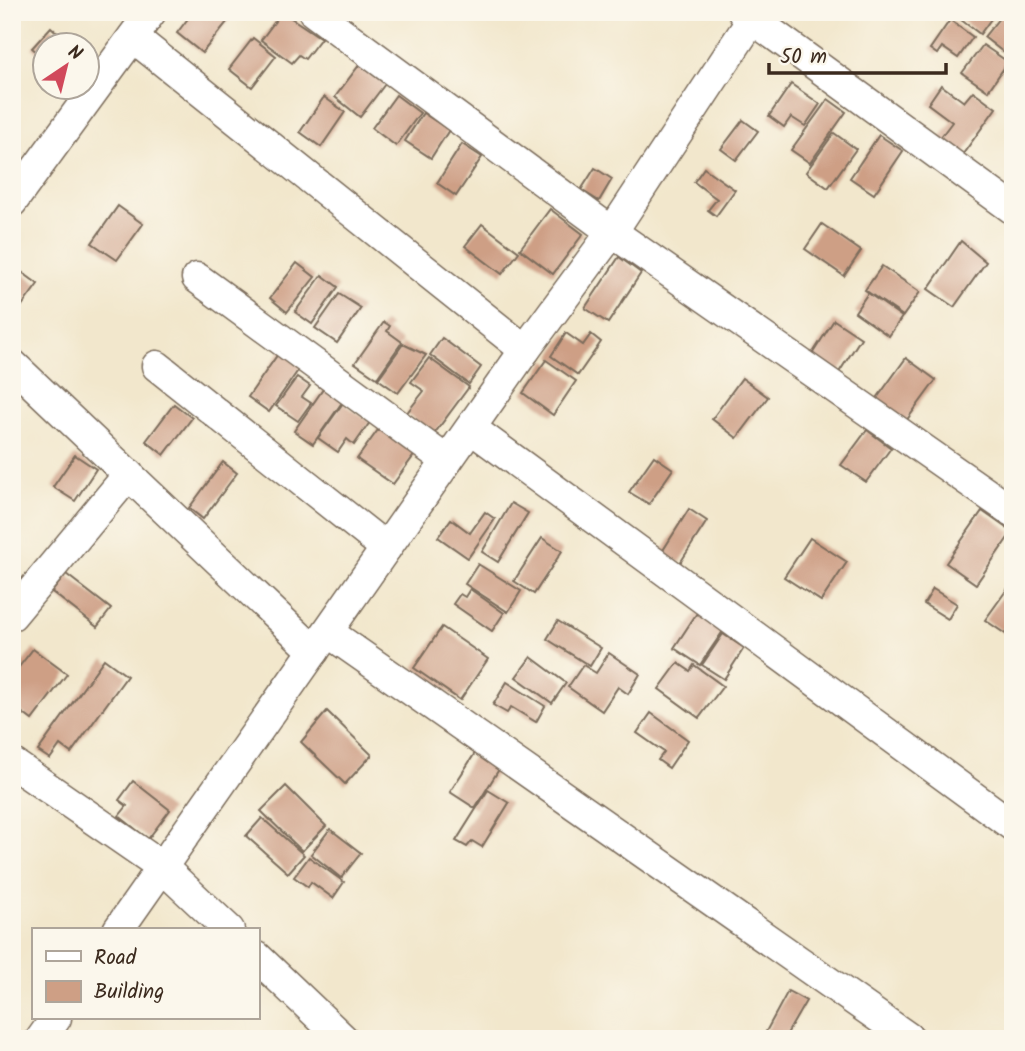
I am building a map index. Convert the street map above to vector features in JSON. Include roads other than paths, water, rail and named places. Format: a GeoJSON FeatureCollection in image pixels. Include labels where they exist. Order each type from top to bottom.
{"type":"FeatureCollection","features":[{"type":"Feature","properties":{"kind":"street"},"geometry":{"type":"LineString","coordinates":[[12,202],[151,12]]}},
{"type":"Feature","properties":{"kind":"street"},"geometry":{"type":"LineString","coordinates":[[314,12],[612,232],[1013,512]]}},
{"type":"Feature","properties":{"kind":"street"},"geometry":{"type":"LineString","coordinates":[[119,928],[525,350],[612,232],[751,14],[1013,209]]}},
{"type":"Feature","properties":{"kind":"street"},"geometry":{"type":"LineString","coordinates":[[133,37],[525,350]]}},
{"type":"Feature","properties":{"kind":"street"},"geometry":{"type":"LineString","coordinates":[[197,278],[447,461]]}},
{"type":"Feature","properties":{"kind":"street"},"geometry":{"type":"LineString","coordinates":[[12,364],[129,474],[321,642],[910,1039]]}},
{"type":"Feature","properties":{"kind":"street"},"geometry":{"type":"LineString","coordinates":[[157,366],[386,548]]}},
{"type":"Feature","properties":{"kind":"street"},"geometry":{"type":"LineString","coordinates":[[472,429],[1013,826]]}},
{"type":"Feature","properties":{"kind":"street"},"geometry":{"type":"LineString","coordinates":[[12,615],[129,474]]}},
{"type":"Feature","properties":{"kind":"street"},"geometry":{"type":"LineString","coordinates":[[12,763],[161,866],[227,928]]}},
{"type":"Feature","properties":{"kind":"street"},"geometry":{"type":"LineString","coordinates":[[259,959],[343,1039]]}},
{"type":"Feature","properties":{"kind":"street"},"geometry":{"type":"LineString","coordinates":[[41,1039],[55,1020]]}}]}
